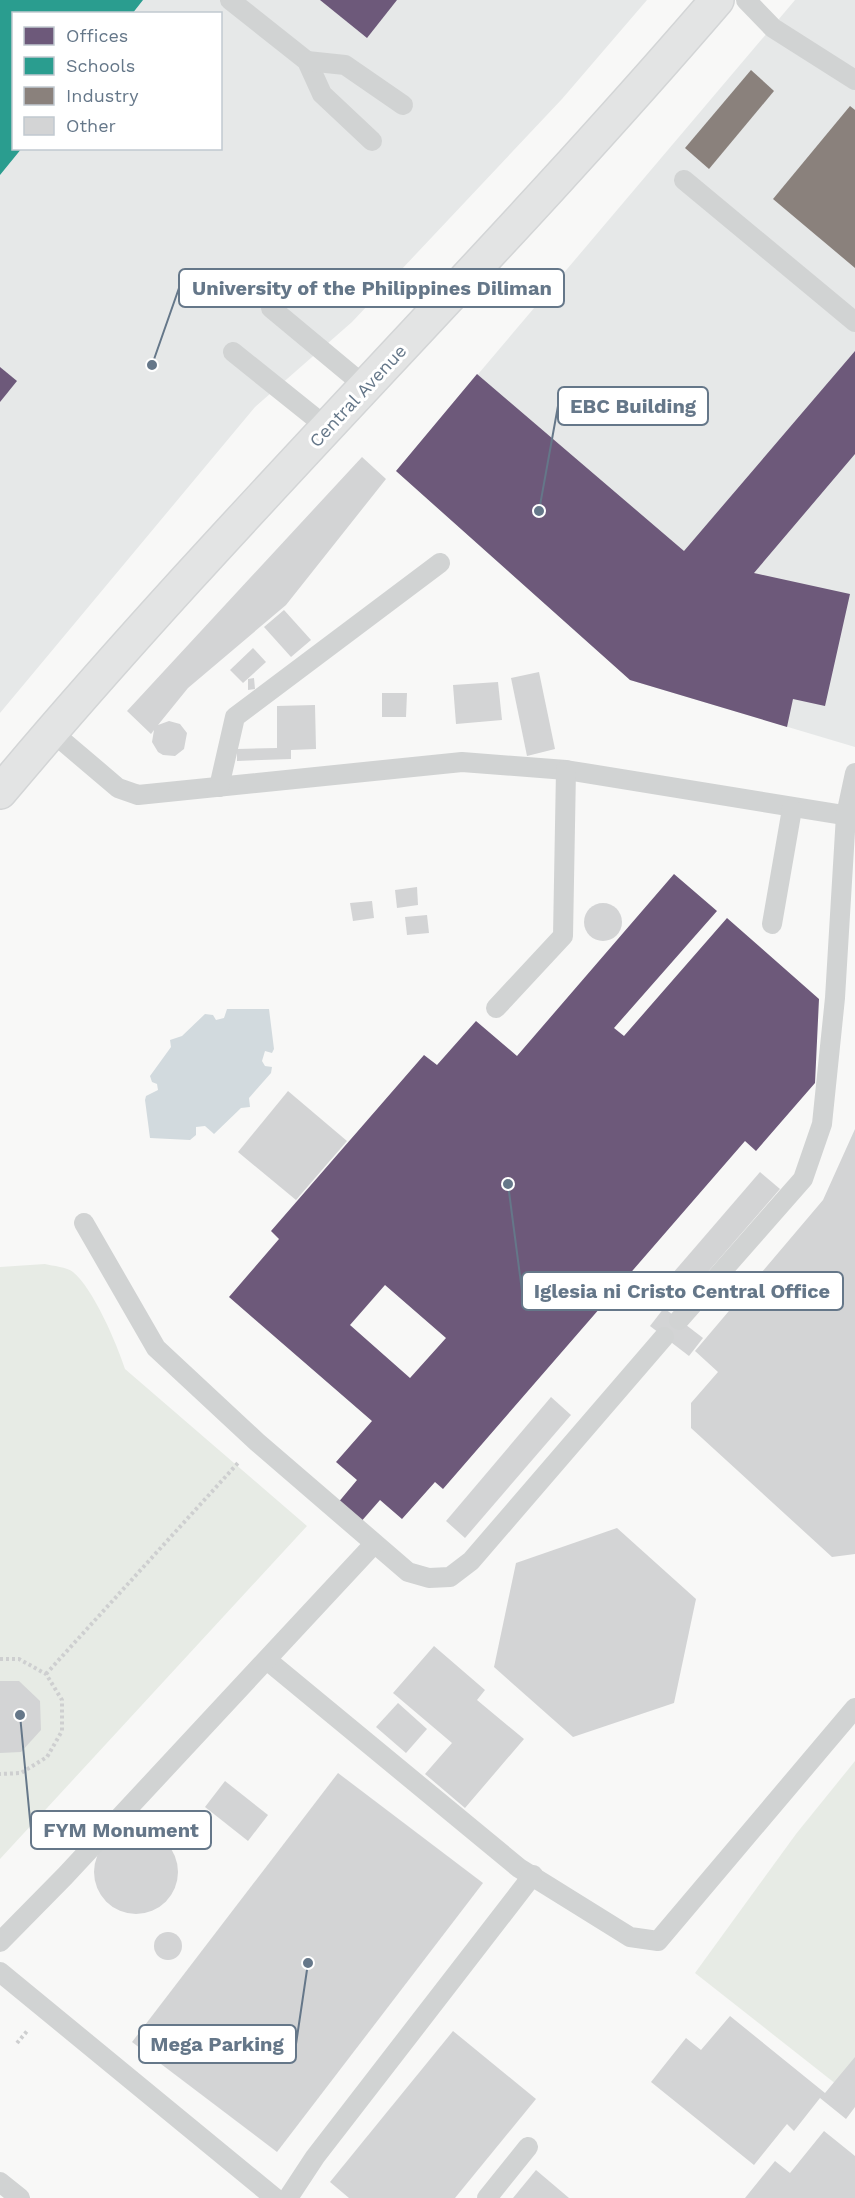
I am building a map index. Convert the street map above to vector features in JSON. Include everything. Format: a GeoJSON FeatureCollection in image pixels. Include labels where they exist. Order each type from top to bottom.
{"type":"FeatureCollection","features":[{"type":"Feature","properties":{"kind":"main road","name":"Central Avenue"},"geometry":{"type":"LineString","coordinates":[[0,792],[51,731],[190,576],[611,123],[717,0]]}},
{"type":"Feature","properties":{"kind":"lane"},"geometry":{"type":"LineString","coordinates":[[230,0],[307,61],[322,94],[372,141]]}},
{"type":"Feature","properties":{"kind":"lane"},"geometry":{"type":"LineString","coordinates":[[746,0],[773,28],[855,80]]}},
{"type":"Feature","properties":{"kind":"lane"},"geometry":{"type":"LineString","coordinates":[[307,61],[345,65],[403,105]]}},
{"type":"Feature","properties":{"kind":"lane"},"geometry":{"type":"LineString","coordinates":[[684,180],[855,322]]}},
{"type":"Feature","properties":{"kind":"lane"},"geometry":{"type":"LineString","coordinates":[[271,308],[366,387]]}},
{"type":"Feature","properties":{"kind":"lane"},"geometry":{"type":"LineString","coordinates":[[233,352],[328,429]]}},
{"type":"Feature","properties":{"kind":"lane"},"geometry":{"type":"LineString","coordinates":[[219,787],[235,717],[440,563]]}},
{"type":"Feature","properties":{"kind":"lane"},"geometry":{"type":"LineString","coordinates":[[51,731],[118,788],[138,795],[462,762],[566,770],[792,809],[850,816]]}},
{"type":"Feature","properties":{"kind":"lane"},"geometry":{"type":"LineString","coordinates":[[496,1008],[563,936],[566,770]]}},
{"type":"Feature","properties":{"kind":"lane"},"geometry":{"type":"LineString","coordinates":[[679,1320],[803,1179],[822,1124],[855,772]]}},
{"type":"Feature","properties":{"kind":"lane"},"geometry":{"type":"LineString","coordinates":[[772,924],[792,809]]}},
{"type":"Feature","properties":{"kind":"lane"},"geometry":{"type":"LineString","coordinates":[[84,1223],[156,1348],[257,1442],[408,1572],[429,1578],[450,1577],[471,1561],[664,1337]]}},
{"type":"Feature","properties":{"kind":"lane"},"geometry":{"type":"LineString","coordinates":[[0,1942],[375,1544]]}},
{"type":"Feature","properties":{"kind":"lane"},"geometry":{"type":"LineString","coordinates":[[267,1660],[519,1868],[630,1937],[658,1941],[855,1708]]}},
{"type":"Feature","properties":{"kind":"lane"},"geometry":{"type":"LineString","coordinates":[[288,2198],[315,2157],[533,1875]]}},
{"type":"Feature","properties":{"kind":"lane"},"geometry":{"type":"LineString","coordinates":[[0,1972],[275,2198]]}},
{"type":"Feature","properties":{"kind":"lane"},"geometry":{"type":"LineString","coordinates":[[486,2198],[528,2147]]}},
{"type":"Feature","properties":{"kind":"lane"},"geometry":{"type":"LineString","coordinates":[[0,2182],[20,2198]]}},
{"type":"Feature","properties":{"kind":"path"},"geometry":{"type":"LineString","coordinates":[[46,1674],[257,1442]]}},
{"type":"Feature","properties":{"kind":"path"},"geometry":{"type":"LineString","coordinates":[[0,1659],[19,1659],[46,1674],[62,1700],[62,1731],[47,1757],[21,1773],[0,1774]]}},
{"type":"Feature","properties":{"kind":"shaded area"},"geometry":{"type":"Polygon","coordinates":[[[0,0],[647,0],[562,99],[352,322],[255,407],[0,713],[0,0]]]}},
{"type":"Feature","properties":{"kind":"shaded area"},"geometry":{"type":"Polygon","coordinates":[[[795,0],[855,0],[855,747],[630,680],[396,471],[795,0]]]}},
{"type":"Feature","properties":{"kind":"shaded area"},"geometry":{"type":"Polygon","coordinates":[[[227,1009],[269,1009],[274,1049],[272,1053],[265,1051],[262,1061],[265,1066],[272,1067],[271,1073],[249,1098],[250,1107],[241,1108],[214,1134],[205,1126],[196,1127],[196,1135],[190,1140],[150,1138],[145,1100],[146,1096],[158,1090],[157,1084],[152,1082],[150,1076],[171,1047],[170,1040],[182,1036],[205,1014],[213,1015],[216,1020],[224,1018],[227,1009]]]}},
{"type":"Feature","properties":{"kind":"shaded area"},"geometry":{"type":"Polygon","coordinates":[[[45,1264],[70,1270],[81,1280],[104,1317],[125,1369],[307,1526],[0,1859],[0,1267],[45,1264]]]}},
{"type":"Feature","properties":{"kind":"shaded area"},"geometry":{"type":"Polygon","coordinates":[[[855,1761],[855,2099],[695,1973],[796,1834],[855,1761]]]}},
{"type":"Feature","properties":{"kind":"building: Offices"},"geometry":{"type":"Polygon","coordinates":[[[320,0],[397,0],[367,38],[320,0]]]}},
{"type":"Feature","properties":{"kind":"building: Offices"},"geometry":{"type":"Polygon","coordinates":[[[855,351],[855,454],[754,573],[850,594],[825,706],[793,699],[787,727],[630,680],[396,471],[477,374],[684,551],[855,351]]]}},
{"type":"Feature","properties":{"kind":"building: Offices"},"geometry":{"type":"Polygon","coordinates":[[[0,367],[17,381],[0,402],[0,367]]]}},
{"type":"Feature","properties":{"kind":"building: Offices"},"geometry":{"type":"Polygon","coordinates":[[[674,874],[717,911],[614,1028],[624,1036],[727,918],[819,999],[815,1083],[756,1151],[745,1141],[443,1489],[435,1482],[402,1519],[380,1500],[359,1524],[337,1504],[357,1480],[336,1462],[372,1421],[229,1297],[279,1239],[271,1231],[424,1055],[437,1065],[476,1021],[517,1056],[674,874]],[[385,1285],[350,1325],[410,1378],[446,1338],[385,1285]]]}},
{"type":"Feature","properties":{"kind":"building: Schools"},"geometry":{"type":"Polygon","coordinates":[[[0,0],[143,0],[134,12],[12,12],[12,150],[20,150],[0,175],[0,0]]]}},
{"type":"Feature","properties":{"kind":"building: Industry"},"geometry":{"type":"Polygon","coordinates":[[[751,70],[774,91],[709,169],[685,148],[751,70]]]}},
{"type":"Feature","properties":{"kind":"building: Industry"},"geometry":{"type":"Polygon","coordinates":[[[850,106],[855,110],[855,268],[773,199],[850,106]]]}},
{"type":"Feature","properties":{"kind":"building: Other"},"geometry":{"type":"Polygon","coordinates":[[[362,457],[386,479],[286,605],[188,688],[158,725],[169,721],[180,724],[187,733],[184,749],[175,756],[158,752],[152,742],[154,730],[151,734],[127,711],[362,457]]]}},
{"type":"Feature","properties":{"kind":"building: Other"},"geometry":{"type":"Polygon","coordinates":[[[284,610],[311,640],[291,657],[264,627],[284,610]]]}},
{"type":"Feature","properties":{"kind":"building: Other"},"geometry":{"type":"Polygon","coordinates":[[[253,648],[266,662],[243,683],[230,670],[253,648]]]}},
{"type":"Feature","properties":{"kind":"building: Other"},"geometry":{"type":"Polygon","coordinates":[[[539,672],[555,749],[527,756],[511,678],[539,672]]]}},
{"type":"Feature","properties":{"kind":"building: Other"},"geometry":{"type":"Polygon","coordinates":[[[254,678],[255,689],[248,690],[248,679],[254,678]]]}},
{"type":"Feature","properties":{"kind":"building: Other"},"geometry":{"type":"Polygon","coordinates":[[[498,682],[502,720],[456,724],[453,685],[498,682]]]}},
{"type":"Feature","properties":{"kind":"building: Other"},"geometry":{"type":"Polygon","coordinates":[[[382,693],[407,693],[406,717],[382,717],[382,693]]]}},
{"type":"Feature","properties":{"kind":"building: Other"},"geometry":{"type":"Polygon","coordinates":[[[315,705],[316,749],[291,750],[291,759],[237,761],[237,749],[277,748],[277,706],[315,705]]]}},
{"type":"Feature","properties":{"kind":"building: Other"},"geometry":{"type":"Polygon","coordinates":[[[417,887],[418,905],[397,908],[395,890],[417,887]]]}},
{"type":"Feature","properties":{"kind":"building: Other"},"geometry":{"type":"Polygon","coordinates":[[[372,901],[374,918],[353,921],[350,903],[372,901]]]}},
{"type":"Feature","properties":{"kind":"building: Other"},"geometry":{"type":"Polygon","coordinates":[[[603,903],[616,909],[622,922],[616,935],[603,941],[590,935],[584,922],[590,909],[603,903]]]}},
{"type":"Feature","properties":{"kind":"building: Other"},"geometry":{"type":"Polygon","coordinates":[[[427,915],[429,933],[407,935],[405,917],[427,915]]]}},
{"type":"Feature","properties":{"kind":"building: Other"},"geometry":{"type":"Polygon","coordinates":[[[288,1091],[347,1141],[296,1200],[238,1152],[288,1091]]]}},
{"type":"Feature","properties":{"kind":"building: Other"},"geometry":{"type":"Polygon","coordinates":[[[855,1129],[855,1554],[832,1557],[691,1428],[691,1403],[718,1372],[695,1351],[823,1200],[855,1129]]]}},
{"type":"Feature","properties":{"kind":"building: Other"},"geometry":{"type":"Polygon","coordinates":[[[760,1172],[780,1189],[674,1311],[654,1295],[760,1172]]]}},
{"type":"Feature","properties":{"kind":"building: Other"},"geometry":{"type":"Polygon","coordinates":[[[664,1308],[703,1338],[689,1356],[650,1326],[664,1308]]]}},
{"type":"Feature","properties":{"kind":"building: Other"},"geometry":{"type":"Polygon","coordinates":[[[551,1397],[571,1415],[465,1538],[446,1521],[551,1397]]]}},
{"type":"Feature","properties":{"kind":"building: Other"},"geometry":{"type":"Polygon","coordinates":[[[617,1528],[696,1599],[674,1703],[573,1737],[494,1667],[516,1563],[617,1528]]]}},
{"type":"Feature","properties":{"kind":"building: Other"},"geometry":{"type":"Polygon","coordinates":[[[434,1646],[485,1690],[477,1700],[524,1739],[465,1808],[425,1774],[452,1743],[393,1693],[434,1646]]]}},
{"type":"Feature","properties":{"kind":"building: Other"},"geometry":{"type":"Polygon","coordinates":[[[0,1681],[19,1681],[40,1701],[41,1730],[21,1752],[0,1753],[0,1681]]]}},
{"type":"Feature","properties":{"kind":"building: Other"},"geometry":{"type":"Polygon","coordinates":[[[398,1703],[427,1729],[406,1753],[376,1727],[398,1703]]]}},
{"type":"Feature","properties":{"kind":"building: Other"},"geometry":{"type":"Polygon","coordinates":[[[338,1773],[483,1883],[277,2152],[132,2042],[338,1773]]]}},
{"type":"Feature","properties":{"kind":"building: Other"},"geometry":{"type":"Polygon","coordinates":[[[225,1781],[268,1815],[248,1841],[205,1807],[225,1781]]]}},
{"type":"Feature","properties":{"kind":"building: Other"},"geometry":{"type":"Polygon","coordinates":[[[136,1830],[152,1833],[166,1842],[175,1856],[178,1872],[175,1888],[166,1902],[152,1911],[136,1914],[120,1911],[106,1902],[97,1888],[94,1872],[97,1856],[106,1842],[120,1833],[136,1830]]]}},
{"type":"Feature","properties":{"kind":"building: Other"},"geometry":{"type":"Polygon","coordinates":[[[168,1932],[178,1936],[182,1946],[178,1956],[168,1960],[158,1956],[154,1946],[158,1936],[168,1932]]]}},
{"type":"Feature","properties":{"kind":"building: Other"},"geometry":{"type":"Polygon","coordinates":[[[730,2016],[825,2093],[855,2057],[855,2107],[846,2119],[820,2098],[794,2131],[787,2124],[754,2165],[651,2082],[686,2038],[701,2050],[730,2016]]]}},
{"type":"Feature","properties":{"kind":"building: Other"},"geometry":{"type":"Polygon","coordinates":[[[453,2031],[536,2099],[455,2198],[349,2198],[330,2182],[453,2031]]]}},
{"type":"Feature","properties":{"kind":"building: Other"},"geometry":{"type":"Polygon","coordinates":[[[824,2131],[855,2156],[855,2198],[745,2198],[775,2161],[790,2173],[824,2131]]]}},
{"type":"Feature","properties":{"kind":"building: Other"},"geometry":{"type":"Polygon","coordinates":[[[536,2170],[569,2198],[513,2198],[536,2170]]]}},
{"type":"Feature","properties":{"kind":"place","name":"University of the Philippines Diliman"},"geometry":{"type":"Point","coordinates":[152,365]}},
{"type":"Feature","properties":{"kind":"place","name":"EBC Building"},"geometry":{"type":"Point","coordinates":[539,511]}},
{"type":"Feature","properties":{"kind":"place","name":"Iglesia ni Cristo Central Office"},"geometry":{"type":"Point","coordinates":[508,1184]}},
{"type":"Feature","properties":{"kind":"place","name":"FYM Monument"},"geometry":{"type":"Point","coordinates":[20,1715]}},
{"type":"Feature","properties":{"kind":"place","name":"Mega Parking"},"geometry":{"type":"Point","coordinates":[308,1963]}}]}
